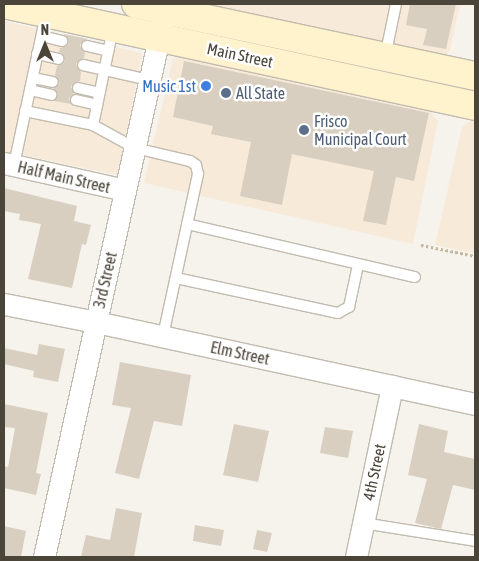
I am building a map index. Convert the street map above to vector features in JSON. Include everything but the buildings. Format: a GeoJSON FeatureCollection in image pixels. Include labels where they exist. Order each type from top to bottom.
{"type":"FeatureCollection","features":[{"type":"Feature","properties":{"kind":"main road","name":"Main Street"},"geometry":{"type":"LineString","coordinates":[[4,4],[44,25],[110,39],[159,37],[475,106]]}},
{"type":"Feature","properties":{"kind":"main road","name":"Main Street"},"geometry":{"type":"LineString","coordinates":[[136,4],[166,7],[475,76]]}},
{"type":"Feature","properties":{"kind":"street","name":"3rd Street"},"geometry":{"type":"LineString","coordinates":[[44,557],[166,7]]}},
{"type":"Feature","properties":{"kind":"street","name":"Half Main Street"},"geometry":{"type":"LineString","coordinates":[[9,164],[125,190]]}},
{"type":"Feature","properties":{"kind":"street","name":"Elm Street"},"geometry":{"type":"LineString","coordinates":[[4,304],[163,336],[475,404]]}},
{"type":"Feature","properties":{"kind":"street","name":"4th Street"},"geometry":{"type":"LineString","coordinates":[[356,557],[392,386]]}},
{"type":"Feature","properties":{"kind":"lane"},"geometry":{"type":"LineString","coordinates":[[385,57],[396,4]]}},
{"type":"Feature","properties":{"kind":"lane"},"geometry":{"type":"LineString","coordinates":[[9,164],[25,111],[44,25],[62,41]]}},
{"type":"Feature","properties":{"kind":"lane"},"geometry":{"type":"LineString","coordinates":[[87,46],[110,39],[93,125]]}},
{"type":"Feature","properties":{"kind":"lane"},"geometry":{"type":"LineString","coordinates":[[37,54],[58,59]]}},
{"type":"Feature","properties":{"kind":"lane"},"geometry":{"type":"LineString","coordinates":[[83,65],[150,80]]}},
{"type":"Feature","properties":{"kind":"lane"},"geometry":{"type":"LineString","coordinates":[[32,78],[53,82]]}},
{"type":"Feature","properties":{"kind":"lane"},"geometry":{"type":"LineString","coordinates":[[78,88],[100,93]]}},
{"type":"Feature","properties":{"kind":"lane"},"geometry":{"type":"LineString","coordinates":[[30,90],[51,95]]}},
{"type":"Feature","properties":{"kind":"lane"},"geometry":{"type":"LineString","coordinates":[[76,100],[97,105]]}},
{"type":"Feature","properties":{"kind":"lane"},"geometry":{"type":"LineString","coordinates":[[25,111],[93,125],[135,148],[190,161],[196,165],[198,174],[163,336]]}},
{"type":"Feature","properties":{"kind":"lane"},"geometry":{"type":"LineString","coordinates":[[187,224],[415,278]]}},
{"type":"Feature","properties":{"kind":"lane"},"geometry":{"type":"LineString","coordinates":[[176,278],[338,313],[349,307],[358,265]]}},
{"type":"Feature","properties":{"kind":"lane"},"geometry":{"type":"LineString","coordinates":[[363,523],[475,541]]}},
{"type":"Feature","properties":{"kind":"path"},"geometry":{"type":"LineString","coordinates":[[421,245],[475,256]]}},
{"type":"Feature","properties":{"kind":"shaded area"},"geometry":{"type":"Polygon","coordinates":[[[204,4],[460,4],[450,50],[444,57],[204,4]]]}},
{"type":"Feature","properties":{"kind":"shaded area"},"geometry":{"type":"Polygon","coordinates":[[[4,21],[142,53],[118,175],[4,151],[4,21]]]}},
{"type":"Feature","properties":{"kind":"shaded area"},"geometry":{"type":"Polygon","coordinates":[[[183,54],[427,107],[438,121],[413,244],[144,183],[173,59],[183,54]]]}},
{"type":"Feature","properties":{"kind":"shaded area"},"geometry":{"type":"Polygon","coordinates":[[[475,119],[475,253],[435,245],[462,127],[475,119]]]}},
{"type":"Feature","properties":{"kind":"place","name":"Music 1st"},"geometry":{"type":"Point","coordinates":[206,86]}},
{"type":"Feature","properties":{"kind":"place","name":"All State"},"geometry":{"type":"Point","coordinates":[226,93]}},
{"type":"Feature","properties":{"kind":"place","name":"Frisco Municipal Court"},"geometry":{"type":"Point","coordinates":[304,130]}}]}
